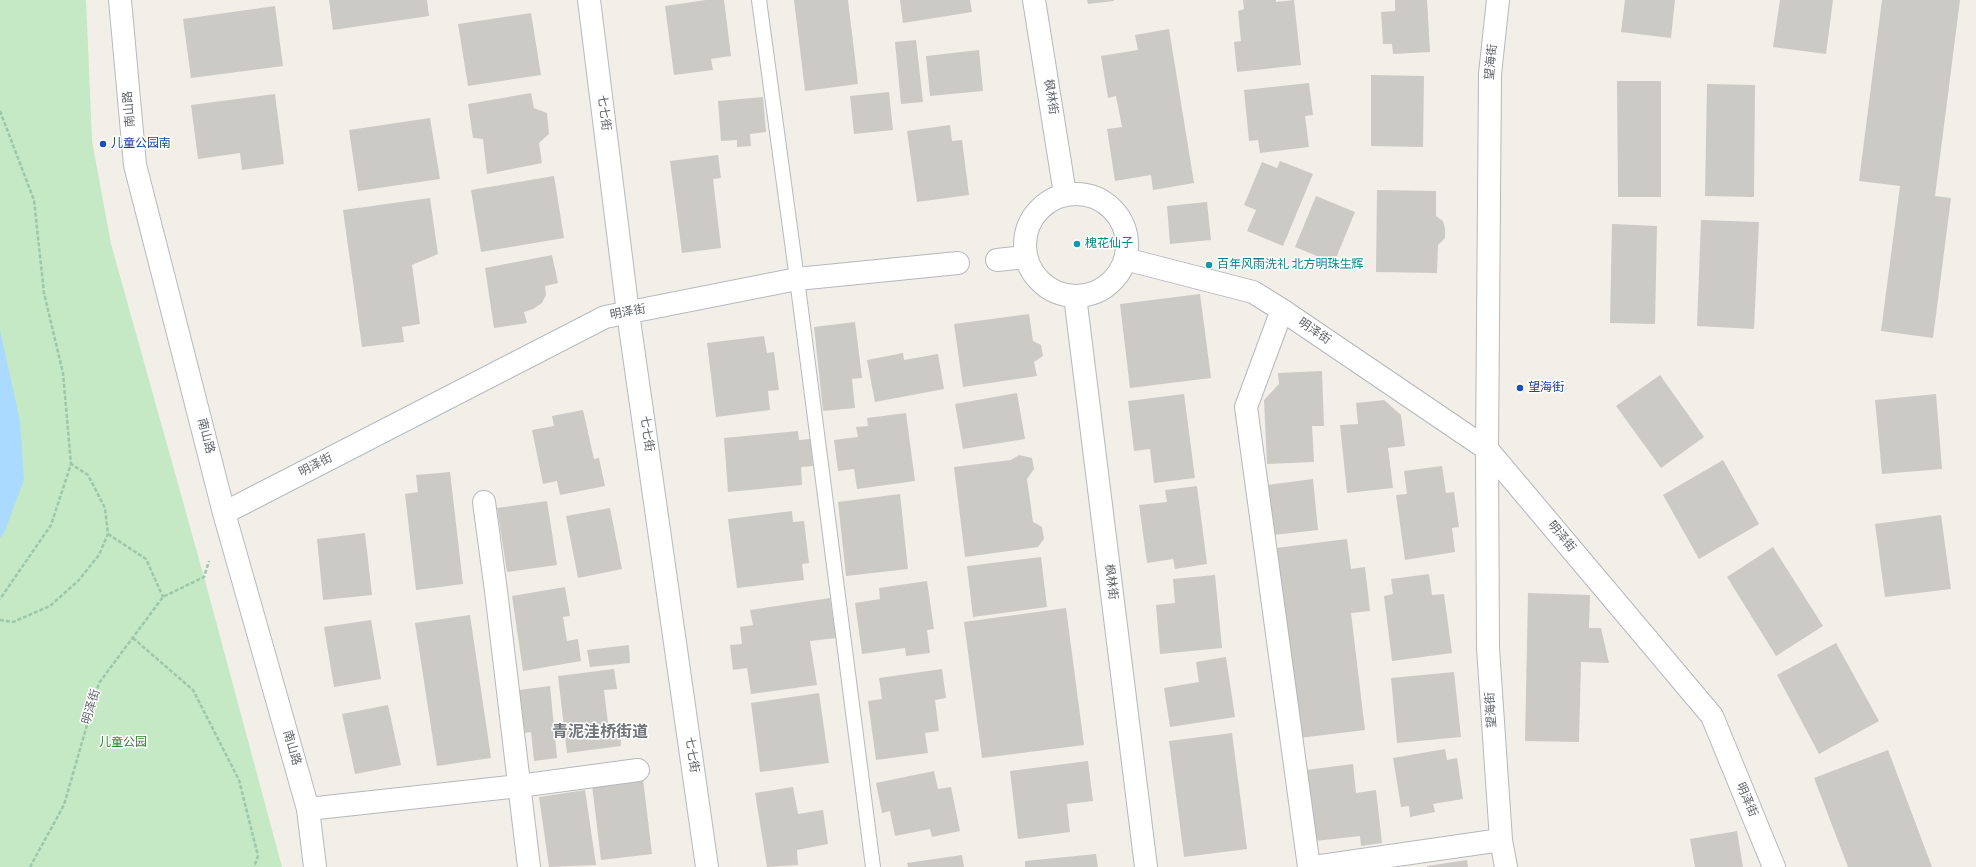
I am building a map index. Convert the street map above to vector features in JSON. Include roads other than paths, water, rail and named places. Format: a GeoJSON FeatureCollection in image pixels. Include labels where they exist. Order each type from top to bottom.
{"type":"FeatureCollection","features":[{"type":"Feature","properties":{"kind":"street","name":"南山路"},"geometry":{"type":"LineString","coordinates":[[120,0],[135,165],[224,513],[308,809],[315,867]]}},
{"type":"Feature","properties":{"kind":"street","name":"七七街"},"geometry":{"type":"LineString","coordinates":[[589,0],[628,313],[707,867]]}},
{"type":"Feature","properties":{"kind":"street","name":"枫林街"},"geometry":{"type":"LineString","coordinates":[[1034,0],[1065,194]]}},
{"type":"Feature","properties":{"kind":"street","name":"望海街"},"geometry":{"type":"LineString","coordinates":[[1498,0],[1490,74],[1487,450],[1488,648],[1501,840],[1506,867]]}},
{"type":"Feature","properties":{"kind":"street"},"geometry":{"type":"LineString","coordinates":[[1065,194],[1091,195],[1113,210],[1126,233],[1125,259],[1115,278],[1097,291],[1075,296],[1053,291],[1035,277],[1026,257],[1026,229],[1041,206],[1065,194]]}},
{"type":"Feature","properties":{"kind":"street"},"geometry":{"type":"LineString","coordinates":[[997,260],[1026,257]]}},
{"type":"Feature","properties":{"kind":"street","name":"明泽街"},"geometry":{"type":"LineString","coordinates":[[1125,259],[1253,292],[1282,310],[1487,450],[1712,716],[1774,867]]}},
{"type":"Feature","properties":{"kind":"street","name":"明泽街"},"geometry":{"type":"LineString","coordinates":[[224,513],[605,317],[797,279],[958,263]]}},
{"type":"Feature","properties":{"kind":"street","name":"枫林街"},"geometry":{"type":"LineString","coordinates":[[1075,296],[1146,867]]}},
{"type":"Feature","properties":{"kind":"street"},"geometry":{"type":"LineString","coordinates":[[1282,310],[1246,408],[1309,867]]}},
{"type":"Feature","properties":{"kind":"street"},"geometry":{"type":"LineString","coordinates":[[484,502],[529,867]]}},
{"type":"Feature","properties":{"kind":"street"},"geometry":{"type":"LineString","coordinates":[[308,809],[520,786],[638,770]]}},
{"type":"Feature","properties":{"kind":"street"},"geometry":{"type":"LineString","coordinates":[[1314,867],[1501,840]]}},
{"type":"Feature","properties":{"kind":"lane"},"geometry":{"type":"LineString","coordinates":[[759,0],[797,279],[873,867]]}},
{"type":"Feature","properties":{"kind":"water"},"geometry":{"type":"Polygon","coordinates":[[[0,330],[20,421],[24,480],[4,533],[0,538],[0,330]]]}},
{"type":"Feature","properties":{"kind":"place","name":"儿童公园南"},"geometry":{"type":"Point","coordinates":[103,144]}},
{"type":"Feature","properties":{"kind":"place","name":"槐花仙子"},"geometry":{"type":"Point","coordinates":[1077,244]}},
{"type":"Feature","properties":{"kind":"place","name":"百年风雨洗礼 北方明珠生辉"},"geometry":{"type":"Point","coordinates":[1209,265]}},
{"type":"Feature","properties":{"kind":"place","name":"望海街"},"geometry":{"type":"Point","coordinates":[1520,388]}},
{"type":"Feature","properties":{"kind":"district","name":"青泥洼桥街道"},"geometry":{"type":"Point","coordinates":[600,733]}},
{"type":"Feature","properties":{"kind":"park label","name":"儿童公园"},"geometry":{"type":"Point","coordinates":[123,743]}}]}
